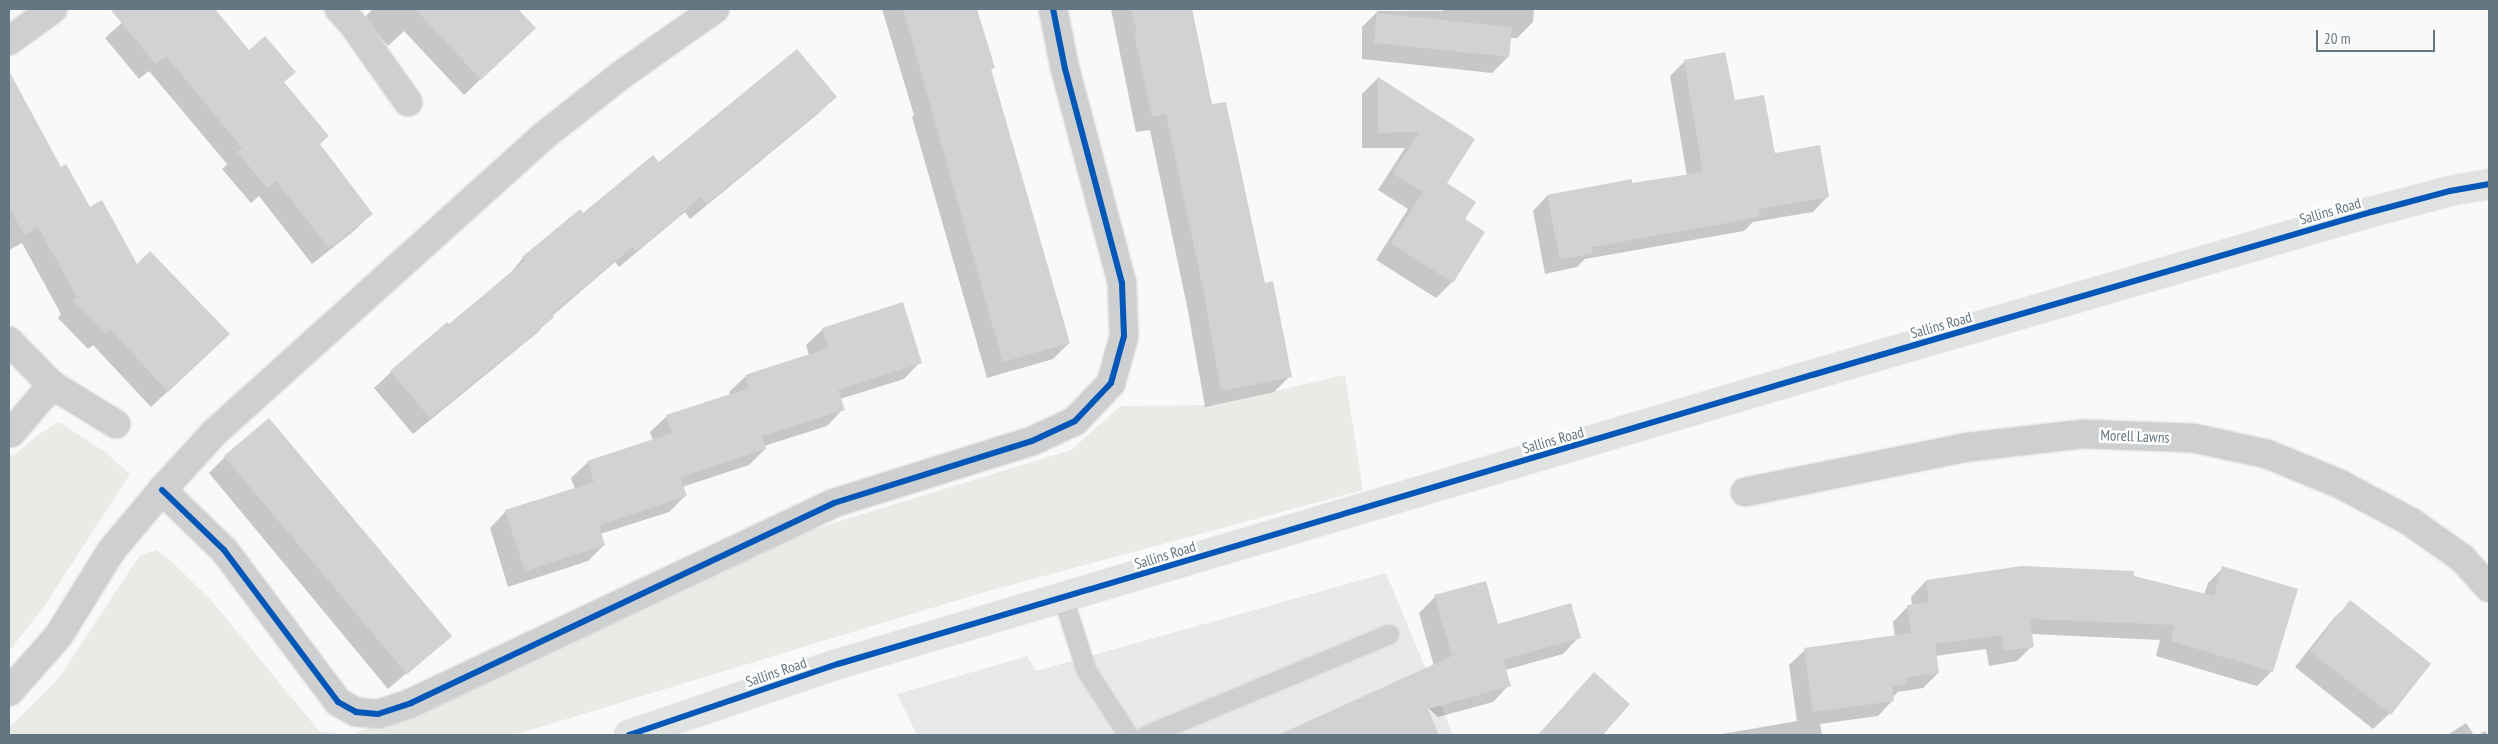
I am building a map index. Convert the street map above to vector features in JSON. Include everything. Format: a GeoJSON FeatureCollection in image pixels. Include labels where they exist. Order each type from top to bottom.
{"type":"FeatureCollection","features":[{"type":"Feature","properties":{"kind":"main road","name":"Sallins Road"},"geometry":{"type":"LineString","coordinates":[[628,735],[838,664],[2361,215],[2450,191],[2489,184]]}},
{"type":"Feature","properties":{"kind":"street"},"geometry":{"type":"LineString","coordinates":[[9,41],[53,9]]}},
{"type":"Feature","properties":{"kind":"street"},"geometry":{"type":"LineString","coordinates":[[339,9],[352,23],[408,102]]}},
{"type":"Feature","properties":{"kind":"street"},"geometry":{"type":"LineString","coordinates":[[9,692],[59,635],[111,551],[162,490],[216,432],[541,138],[621,75],[714,9]]}},
{"type":"Feature","properties":{"kind":"street"},"geometry":{"type":"LineString","coordinates":[[162,490],[224,550],[338,702],[356,712],[378,714],[411,703],[834,503],[1032,441],[1075,421],[1112,383],[1124,336],[1122,283],[1065,69],[1053,9]]}},
{"type":"Feature","properties":{"kind":"street"},"geometry":{"type":"LineString","coordinates":[[9,341],[52,385],[116,424]]}},
{"type":"Feature","properties":{"kind":"street"},"geometry":{"type":"LineString","coordinates":[[10,433],[52,385]]}},
{"type":"Feature","properties":{"kind":"street","name":"Morell Lawns"},"geometry":{"type":"LineString","coordinates":[[1745,492],[1969,447],[2082,434],[2193,438],[2267,454],[2340,484],[2411,522],[2462,558],[2489,588]]}},
{"type":"Feature","properties":{"kind":"lane"},"geometry":{"type":"LineString","coordinates":[[1063,598],[1086,670],[1128,735]]}},
{"type":"Feature","properties":{"kind":"lane"},"geometry":{"type":"LineString","coordinates":[[1146,735],[1389,634]]}},
{"type":"Feature","properties":{"kind":"shaded area"},"geometry":{"type":"Polygon","coordinates":[[[1345,375],[1363,490],[981,593],[514,735],[352,735],[788,537],[1071,450],[1121,406],[1215,405],[1345,375]]]}},
{"type":"Feature","properties":{"kind":"shaded area"},"geometry":{"type":"Polygon","coordinates":[[[59,422],[105,452],[130,474],[47,602],[9,652],[9,453],[13,456],[39,434],[59,422]]]}},
{"type":"Feature","properties":{"kind":"shaded area"},"geometry":{"type":"Polygon","coordinates":[[[156,550],[169,559],[212,601],[319,731],[347,735],[9,735],[9,725],[14,723],[58,679],[140,555],[156,550]]]}},
{"type":"Feature","properties":{"kind":"shaded area"},"geometry":{"type":"Polygon","coordinates":[[[1386,573],[1453,735],[917,735],[897,694],[1027,656],[1036,671],[1386,573]]]}},
{"type":"Feature","properties":{"kind":"building"},"geometry":{"type":"Polygon","coordinates":[[[110,9],[215,9],[249,50],[265,36],[296,72],[284,82],[329,136],[320,144],[373,214],[329,248],[276,181],[267,188],[237,152],[242,148],[166,56],[156,64],[110,9]]]}},
{"type":"Feature","properties":{"kind":"building"},"geometry":{"type":"Polygon","coordinates":[[[415,9],[518,9],[536,28],[481,80],[415,9]]]}},
{"type":"Feature","properties":{"kind":"building"},"geometry":{"type":"Polygon","coordinates":[[[903,9],[977,9],[995,68],[991,69],[1070,343],[1003,362],[903,9]]]}},
{"type":"Feature","properties":{"kind":"building"},"geometry":{"type":"Polygon","coordinates":[[[1131,9],[1192,9],[1212,104],[1226,102],[1265,283],[1273,281],[1292,377],[1221,391],[1204,294],[1166,114],[1152,117],[1134,33],[1137,33],[1131,9]]]}},
{"type":"Feature","properties":{"kind":"building"},"geometry":{"type":"Polygon","coordinates":[[[1377,13],[1512,27],[1509,57],[1374,43],[1377,13]]]}},
{"type":"Feature","properties":{"kind":"building"},"geometry":{"type":"Polygon","coordinates":[[[797,49],[837,97],[707,204],[701,197],[636,252],[632,247],[552,314],[554,317],[526,341],[430,418],[390,371],[447,322],[449,324],[525,260],[522,257],[580,209],[583,213],[653,155],[659,162],[797,49]]]}},
{"type":"Feature","properties":{"kind":"building"},"geometry":{"type":"Polygon","coordinates":[[[1725,52],[1735,100],[1764,95],[1775,153],[1820,145],[1829,197],[1759,209],[1760,217],[1592,247],[1593,253],[1560,260],[1547,195],[1632,179],[1632,183],[1703,172],[1684,60],[1725,52]]]}},
{"type":"Feature","properties":{"kind":"building"},"geometry":{"type":"Polygon","coordinates":[[[9,71],[61,167],[66,164],[90,207],[102,200],[137,264],[150,251],[230,334],[168,392],[110,329],[105,334],[73,301],[77,297],[38,227],[24,235],[9,207],[9,71]]]}},
{"type":"Feature","properties":{"kind":"building"},"geometry":{"type":"Polygon","coordinates":[[[1378,77],[1475,139],[1447,183],[1476,202],[1465,219],[1485,232],[1453,283],[1391,243],[1423,192],[1393,174],[1419,132],[1378,133],[1378,77]]]}},
{"type":"Feature","properties":{"kind":"building"},"geometry":{"type":"Polygon","coordinates":[[[903,302],[922,363],[838,390],[845,410],[762,436],[766,449],[680,477],[687,496],[599,525],[605,545],[525,571],[505,510],[594,482],[587,461],[672,433],[666,415],[749,388],[745,375],[828,348],[822,328],[903,302]]]}},
{"type":"Feature","properties":{"kind":"building"},"geometry":{"type":"Polygon","coordinates":[[[269,418],[452,636],[407,674],[224,456],[269,418]]]}},
{"type":"Feature","properties":{"kind":"building"},"geometry":{"type":"Polygon","coordinates":[[[2022,566],[2134,571],[2134,576],[2214,596],[2222,566],[2298,589],[2273,672],[2171,641],[2174,625],[2030,619],[2034,647],[2004,651],[2001,635],[1935,644],[1939,673],[1906,678],[1907,684],[1892,686],[1894,701],[1813,712],[1804,648],[1911,633],[1907,605],[1929,602],[1926,580],[2022,566]]]}},
{"type":"Feature","properties":{"kind":"building"},"geometry":{"type":"Polygon","coordinates":[[[1486,581],[1498,624],[1571,603],[1581,638],[1503,660],[1511,686],[1428,709],[1439,735],[1278,735],[1452,656],[1434,595],[1486,581]]]}},
{"type":"Feature","properties":{"kind":"building"},"geometry":{"type":"Polygon","coordinates":[[[2350,600],[2431,663],[2391,715],[2310,651],[2350,600]]]}},
{"type":"Feature","properties":{"kind":"building"},"geometry":{"type":"Polygon","coordinates":[[[1594,672],[1630,704],[1603,735],[1538,735],[1594,672]]]}},
{"type":"Feature","properties":{"kind":"cycle path"},"geometry":{"type":"LineString","coordinates":[[162,490],[224,550],[338,702],[356,712],[378,714],[411,703],[834,503],[1032,441],[1075,421],[1111,383],[1124,336],[1122,283],[1065,69],[1053,9]]}},
{"type":"Feature","properties":{"kind":"cycle path"},"geometry":{"type":"LineString","coordinates":[[629,735],[838,664],[1812,375],[2371,212],[2450,191],[2489,184]]}}]}
